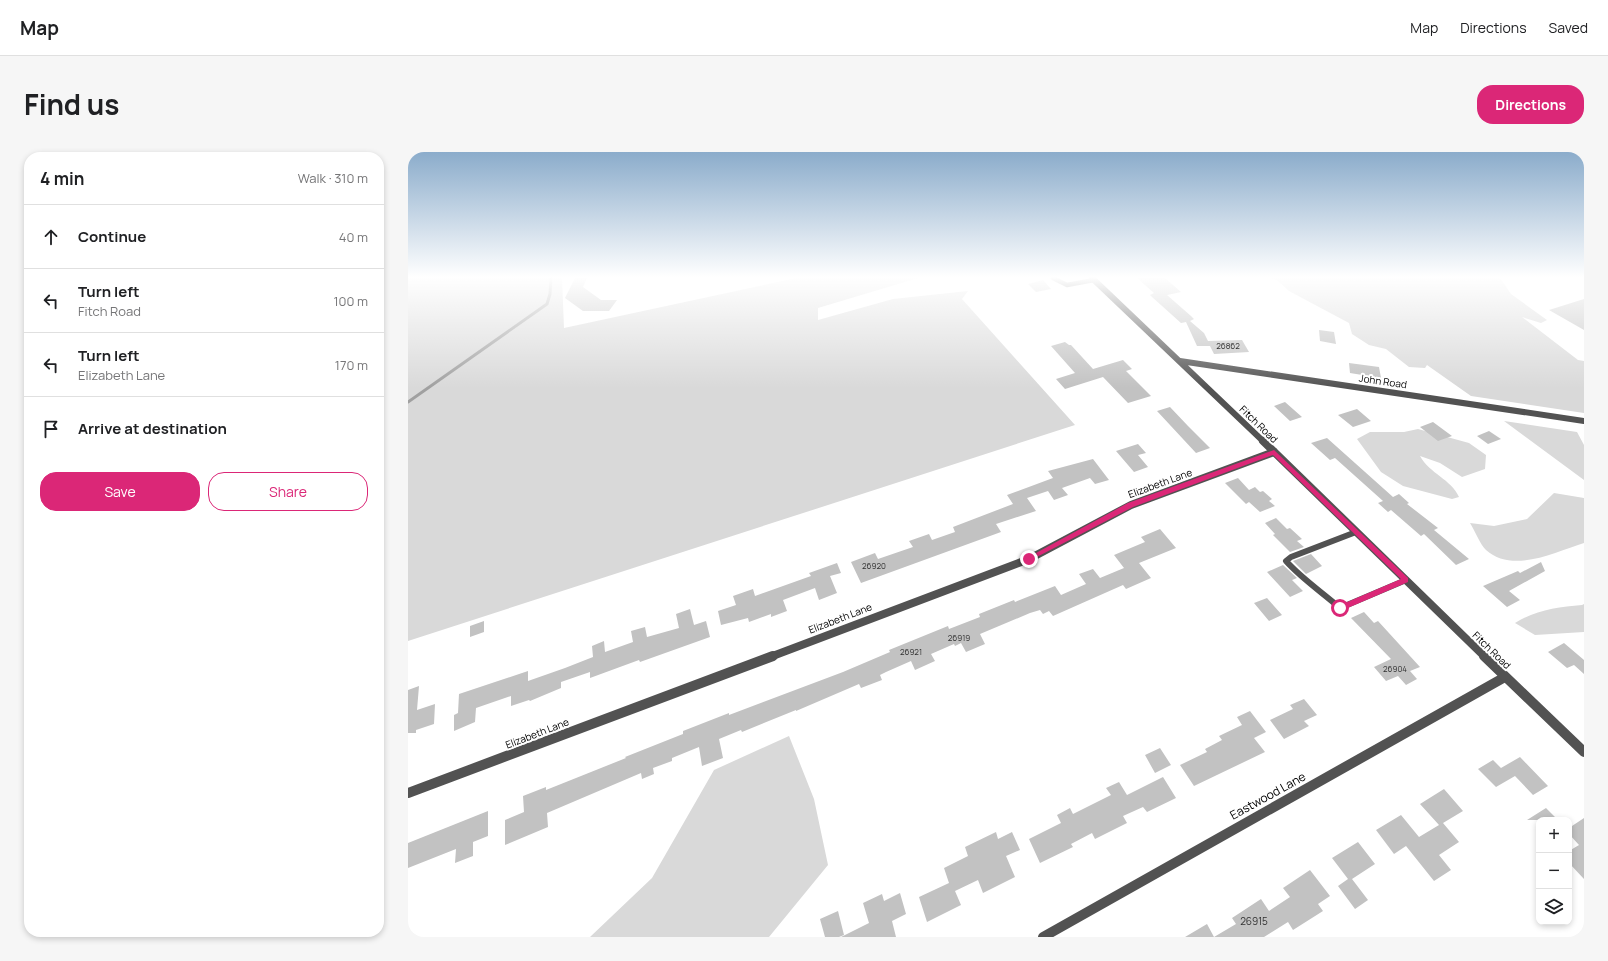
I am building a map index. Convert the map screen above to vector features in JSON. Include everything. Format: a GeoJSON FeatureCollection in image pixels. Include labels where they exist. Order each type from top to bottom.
{"type":"FeatureCollection","features":[{"type":"Feature","properties":{"kind":"street","name":"Fitch Road"},"geometry":{"type":"LineString","coordinates":[[1131,315],[1584,752]]}},
{"type":"Feature","properties":{"kind":"street","name":"John Road"},"geometry":{"type":"LineString","coordinates":[[1180,361],[1584,421]]}},
{"type":"Feature","properties":{"kind":"street","name":"Elizabeth Lane"},"geometry":{"type":"LineString","coordinates":[[408,793],[1029,559],[1130,505],[1274,452]]}},
{"type":"Feature","properties":{"kind":"street","name":"Eastwood Lane"},"geometry":{"type":"LineString","coordinates":[[1043,937],[1505,677]]}},
{"type":"Feature","properties":{"kind":"lane"},"geometry":{"type":"LineString","coordinates":[[1356,532],[1286,561],[1300,576],[1316,586],[1340,608],[1406,580]]}},
{"type":"Feature","properties":{"kind":"shaded area"},"geometry":{"type":"Polygon","coordinates":[[[408,315],[563,315],[564,328],[626,315],[818,315],[818,320],[837,315],[976,315],[1075,425],[408,641],[408,315]]]}},
{"type":"Feature","properties":{"kind":"shaded area"},"geometry":{"type":"Polygon","coordinates":[[[1333,315],[1540,315],[1547,320],[1541,323],[1522,317],[1578,360],[1584,361],[1584,413],[1471,396],[1427,365],[1425,368],[1409,367],[1386,349],[1369,345],[1352,334],[1349,323],[1333,315]]]}},
{"type":"Feature","properties":{"kind":"shaded area"},"geometry":{"type":"Polygon","coordinates":[[[1504,421],[1577,432],[1584,445],[1584,480],[1504,421]]]}},
{"type":"Feature","properties":{"kind":"shaded area"},"geometry":{"type":"Polygon","coordinates":[[[1418,429],[1469,443],[1486,455],[1485,469],[1462,477],[1440,463],[1420,456],[1429,467],[1451,486],[1459,497],[1452,499],[1403,486],[1381,472],[1357,439],[1370,432],[1404,432],[1418,429]]]}},
{"type":"Feature","properties":{"kind":"shaded area"},"geometry":{"type":"Polygon","coordinates":[[[1554,493],[1584,498],[1584,543],[1534,559],[1521,561],[1509,560],[1497,557],[1486,550],[1470,523],[1494,526],[1527,519],[1554,493]]]}},
{"type":"Feature","properties":{"kind":"shaded area"},"geometry":{"type":"Polygon","coordinates":[[[1584,604],[1584,632],[1535,635],[1515,623],[1539,612],[1584,604]]]}},
{"type":"Feature","properties":{"kind":"shaded area"},"geometry":{"type":"Polygon","coordinates":[[[789,736],[814,799],[828,865],[769,937],[590,937],[652,878],[714,770],[789,736]]]}},
{"type":"Feature","properties":{"kind":"building"},"geometry":{"type":"Polygon","coordinates":[[[1172,315],[1189,315],[1194,319],[1190,321],[1204,333],[1208,341],[1242,340],[1249,352],[1214,354],[1210,346],[1197,346],[1186,322],[1181,323],[1172,315]]]}},
{"type":"Feature","properties":{"kind":"building"},"geometry":{"type":"Polygon","coordinates":[[[1557,315],[1584,315],[1584,330],[1557,315]]]}},
{"type":"Feature","properties":{"kind":"building"},"geometry":{"type":"Polygon","coordinates":[[[1319,330],[1334,332],[1336,344],[1320,341],[1319,330]]]}},
{"type":"Feature","properties":{"kind":"building"},"geometry":{"type":"Polygon","coordinates":[[[1065,342],[1071,345],[1093,369],[1123,360],[1132,369],[1126,371],[1151,396],[1128,403],[1103,377],[1065,389],[1056,379],[1075,373],[1051,346],[1065,342]]]}},
{"type":"Feature","properties":{"kind":"building"},"geometry":{"type":"Polygon","coordinates":[[[1349,363],[1379,367],[1381,378],[1350,373],[1349,363]]]}},
{"type":"Feature","properties":{"kind":"building"},"geometry":{"type":"Polygon","coordinates":[[[1285,402],[1302,417],[1290,421],[1274,406],[1285,402]]]}},
{"type":"Feature","properties":{"kind":"building"},"geometry":{"type":"Polygon","coordinates":[[[1170,407],[1210,448],[1196,453],[1157,411],[1170,407]]]}},
{"type":"Feature","properties":{"kind":"building"},"geometry":{"type":"Polygon","coordinates":[[[1357,409],[1371,421],[1353,427],[1338,415],[1357,409]]]}},
{"type":"Feature","properties":{"kind":"building"},"geometry":{"type":"Polygon","coordinates":[[[1433,422],[1452,436],[1438,441],[1420,427],[1433,422]]]}},
{"type":"Feature","properties":{"kind":"building"},"geometry":{"type":"Polygon","coordinates":[[[1489,431],[1501,439],[1488,444],[1477,436],[1489,431]]]}},
{"type":"Feature","properties":{"kind":"building"},"geometry":{"type":"Polygon","coordinates":[[[1327,438],[1393,497],[1399,494],[1409,503],[1407,504],[1438,528],[1434,530],[1469,559],[1456,565],[1424,534],[1421,536],[1391,510],[1388,512],[1378,503],[1383,501],[1335,458],[1330,460],[1311,443],[1327,438]]]}},
{"type":"Feature","properties":{"kind":"building"},"geometry":{"type":"Polygon","coordinates":[[[1138,444],[1146,453],[1138,455],[1148,467],[1134,472],[1116,451],[1138,444]]]}},
{"type":"Feature","properties":{"kind":"building"},"geometry":{"type":"Polygon","coordinates":[[[1093,459],[1109,480],[1095,484],[1090,478],[1062,488],[1068,495],[1054,500],[1048,491],[1027,498],[1036,511],[996,524],[1001,532],[861,583],[851,562],[875,553],[878,559],[913,547],[909,541],[929,534],[932,540],[955,532],[953,527],[1013,504],[1007,495],[1053,478],[1048,471],[1093,459]]]}},
{"type":"Feature","properties":{"kind":"building"},"geometry":{"type":"Polygon","coordinates":[[[1238,478],[1249,490],[1255,487],[1260,492],[1263,491],[1272,499],[1269,501],[1275,506],[1260,512],[1249,502],[1246,504],[1225,483],[1238,478]]]}},
{"type":"Feature","properties":{"kind":"building"},"geometry":{"type":"Polygon","coordinates":[[[1276,518],[1287,529],[1290,528],[1302,539],[1297,541],[1304,547],[1290,552],[1273,535],[1275,534],[1265,523],[1276,518]]]}},
{"type":"Feature","properties":{"kind":"building"},"geometry":{"type":"Polygon","coordinates":[[[1160,529],[1176,548],[1139,563],[1151,578],[1126,589],[1123,585],[1053,616],[1049,611],[1043,614],[1040,610],[1030,613],[980,634],[985,644],[966,652],[961,643],[955,646],[954,644],[931,654],[935,661],[915,670],[911,661],[880,675],[882,680],[861,688],[859,684],[796,711],[742,732],[741,730],[719,739],[723,758],[702,766],[699,747],[672,758],[672,761],[653,768],[654,774],[642,779],[641,773],[547,813],[548,827],[505,845],[505,820],[524,812],[523,796],[546,787],[546,790],[626,758],[625,757],[683,734],[683,731],[729,713],[729,715],[843,672],[890,652],[889,650],[948,626],[949,629],[980,617],[979,614],[1014,600],[1015,602],[1055,586],[1061,595],[1086,584],[1079,574],[1093,569],[1100,578],[1124,568],[1114,555],[1145,542],[1141,537],[1160,529]]]}},
{"type":"Feature","properties":{"kind":"building"},"geometry":{"type":"Polygon","coordinates":[[[1311,554],[1322,566],[1306,574],[1293,561],[1311,554]]]}},
{"type":"Feature","properties":{"kind":"building"},"geometry":{"type":"Polygon","coordinates":[[[1541,562],[1545,571],[1509,591],[1520,600],[1507,607],[1483,586],[1518,571],[1520,573],[1541,562]]]}},
{"type":"Feature","properties":{"kind":"building"},"geometry":{"type":"Polygon","coordinates":[[[837,563],[841,573],[830,576],[837,593],[819,600],[815,588],[783,600],[787,611],[771,617],[771,614],[749,622],[748,618],[721,625],[718,611],[736,605],[733,596],[753,589],[755,596],[811,576],[809,573],[837,563]]]}},
{"type":"Feature","properties":{"kind":"building"},"geometry":{"type":"Polygon","coordinates":[[[1283,565],[1297,578],[1292,580],[1303,591],[1290,597],[1267,572],[1283,565]]]}},
{"type":"Feature","properties":{"kind":"building"},"geometry":{"type":"Polygon","coordinates":[[[1267,598],[1282,615],[1269,621],[1254,603],[1267,598]]]}},
{"type":"Feature","properties":{"kind":"building"},"geometry":{"type":"Polygon","coordinates":[[[690,609],[694,625],[706,621],[710,637],[590,678],[590,672],[561,682],[561,688],[530,701],[529,700],[511,706],[511,696],[476,708],[475,722],[454,731],[454,715],[458,713],[459,694],[528,671],[528,681],[565,668],[593,657],[592,646],[604,641],[605,652],[633,642],[631,631],[645,627],[647,637],[679,628],[676,614],[690,609]]]}},
{"type":"Feature","properties":{"kind":"building"},"geometry":{"type":"Polygon","coordinates":[[[1364,612],[1374,623],[1378,621],[1420,667],[1410,671],[1417,679],[1406,685],[1398,676],[1386,681],[1374,667],[1391,659],[1351,618],[1364,612]]]}},
{"type":"Feature","properties":{"kind":"building"},"geometry":{"type":"Polygon","coordinates":[[[484,621],[484,632],[470,637],[470,626],[484,621]]]}},
{"type":"Feature","properties":{"kind":"building"},"geometry":{"type":"Polygon","coordinates":[[[1564,643],[1584,660],[1584,674],[1574,665],[1567,668],[1548,652],[1564,643]]]}},
{"type":"Feature","properties":{"kind":"building"},"geometry":{"type":"Polygon","coordinates":[[[419,686],[417,710],[435,704],[434,724],[416,730],[416,733],[408,733],[408,690],[419,686]]]}},
{"type":"Feature","properties":{"kind":"building"},"geometry":{"type":"Polygon","coordinates":[[[1304,699],[1317,715],[1304,721],[1309,726],[1284,739],[1270,720],[1293,709],[1290,705],[1304,699]]]}},
{"type":"Feature","properties":{"kind":"building"},"geometry":{"type":"Polygon","coordinates":[[[1250,711],[1266,732],[1254,738],[1265,752],[1194,786],[1180,765],[1207,752],[1205,749],[1222,740],[1219,736],[1242,725],[1237,717],[1250,711]]]}},
{"type":"Feature","properties":{"kind":"building"},"geometry":{"type":"Polygon","coordinates":[[[1160,748],[1171,765],[1155,773],[1145,755],[1160,748]]]}},
{"type":"Feature","properties":{"kind":"building"},"geometry":{"type":"Polygon","coordinates":[[[1520,757],[1548,786],[1533,795],[1515,776],[1496,787],[1478,769],[1493,760],[1501,768],[1520,757]]]}},
{"type":"Feature","properties":{"kind":"building"},"geometry":{"type":"Polygon","coordinates":[[[1163,777],[1176,798],[1147,812],[1143,807],[1123,816],[1127,823],[1095,839],[1092,833],[1071,844],[1073,847],[1040,863],[1029,839],[1061,823],[1057,815],[1070,808],[1073,814],[1111,795],[1106,788],[1119,782],[1127,795],[1163,777]]]}},
{"type":"Feature","properties":{"kind":"building"},"geometry":{"type":"Polygon","coordinates":[[[1444,789],[1463,811],[1443,823],[1459,842],[1439,855],[1451,870],[1434,881],[1406,846],[1394,854],[1376,830],[1401,815],[1419,837],[1439,825],[1420,804],[1444,789]]]}},
{"type":"Feature","properties":{"kind":"building"},"geometry":{"type":"Polygon","coordinates":[[[1546,808],[1555,817],[1536,817],[1536,820],[1527,820],[1546,808]]]}},
{"type":"Feature","properties":{"kind":"building"},"geometry":{"type":"Polygon","coordinates":[[[488,811],[488,836],[473,842],[473,856],[455,863],[456,849],[408,868],[408,843],[488,811]]]}},
{"type":"Feature","properties":{"kind":"building"},"geometry":{"type":"Polygon","coordinates":[[[1584,818],[1584,879],[1572,866],[1572,849],[1579,845],[1572,837],[1572,826],[1584,818]]]}},
{"type":"Feature","properties":{"kind":"building"},"geometry":{"type":"Polygon","coordinates":[[[996,832],[998,839],[1012,832],[1020,850],[1006,856],[1015,877],[983,893],[978,880],[955,891],[961,905],[927,922],[919,897],[949,883],[944,868],[968,856],[965,847],[996,832]]]}},
{"type":"Feature","properties":{"kind":"building"},"geometry":{"type":"Polygon","coordinates":[[[1358,842],[1375,864],[1352,879],[1368,900],[1355,909],[1338,886],[1348,879],[1332,858],[1358,842]]]}},
{"type":"Feature","properties":{"kind":"building"},"geometry":{"type":"Polygon","coordinates":[[[1310,870],[1330,896],[1318,904],[1323,911],[1293,930],[1288,922],[1264,937],[1214,937],[1236,924],[1232,918],[1261,899],[1269,911],[1290,897],[1283,888],[1310,870]]]}},
{"type":"Feature","properties":{"kind":"building"},"geometry":{"type":"Polygon","coordinates":[[[900,893],[906,914],[892,921],[896,937],[841,937],[869,923],[863,903],[882,894],[884,901],[900,893]]]}},
{"type":"Feature","properties":{"kind":"building"},"geometry":{"type":"Polygon","coordinates":[[[838,911],[844,935],[839,937],[825,937],[820,919],[838,911]]]}},
{"type":"Feature","properties":{"kind":"building"},"geometry":{"type":"Polygon","coordinates":[[[1207,924],[1214,937],[1185,937],[1207,924]]]}},
{"type":"Feature","properties":{"kind":"waterway"},"geometry":{"type":"LineString","coordinates":[[408,402],[532,315]]}},
{"type":"Feature","properties":{"kind":"route"},"geometry":{"type":"LineString","coordinates":[[1029,559],[1130,505],[1274,452],[1406,580],[1340,608]]}}]}
